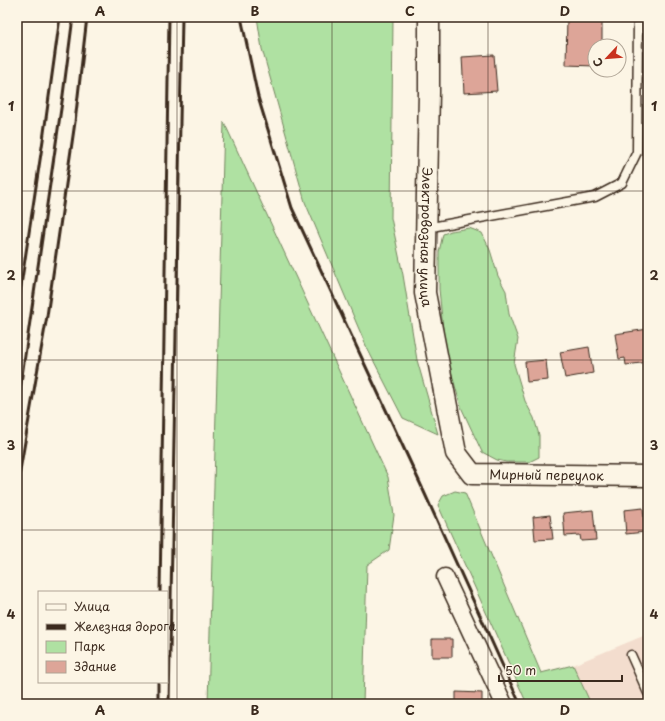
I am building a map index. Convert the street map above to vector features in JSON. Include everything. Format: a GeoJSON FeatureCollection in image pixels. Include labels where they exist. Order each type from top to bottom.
{"type":"FeatureCollection","features":[{"type":"Feature","properties":{"kind":"street","name":"Электровозная улица"},"geometry":{"type":"LineString","coordinates":[[429,17],[425,293],[456,453]]}},
{"type":"Feature","properties":{"kind":"street","name":"Мирный переулок"},"geometry":{"type":"LineString","coordinates":[[456,453],[472,474],[648,476]]}},
{"type":"Feature","properties":{"kind":"street"},"geometry":{"type":"LineString","coordinates":[[445,577],[504,704]]}},
{"type":"Feature","properties":{"kind":"lane"},"geometry":{"type":"LineString","coordinates":[[426,228],[595,197],[622,183],[637,152],[638,17]]}},
{"type":"Feature","properties":{"kind":"lane"},"geometry":{"type":"LineString","coordinates":[[631,655],[648,693]]}},
{"type":"Feature","properties":{"kind":"shaded area"},"geometry":{"type":"Polygon","coordinates":[[[648,634],[648,704],[591,704],[573,665],[648,634]]]}},
{"type":"Feature","properties":{"kind":"green space"},"geometry":{"type":"Polygon","coordinates":[[[257,17],[393,17],[391,218],[403,275],[417,360],[438,434],[403,418],[367,348],[305,202],[262,49],[257,17]]]}},
{"type":"Feature","properties":{"kind":"green space"},"geometry":{"type":"Polygon","coordinates":[[[224,122],[388,477],[394,515],[389,550],[367,565],[363,704],[208,704],[224,122]]]}},
{"type":"Feature","properties":{"kind":"green space"},"geometry":{"type":"Polygon","coordinates":[[[469,228],[482,233],[490,250],[498,276],[506,291],[509,314],[518,339],[514,364],[525,401],[534,418],[539,435],[539,457],[529,462],[506,462],[497,460],[482,452],[461,407],[452,375],[444,339],[439,289],[439,252],[443,234],[469,228]]]}},
{"type":"Feature","properties":{"kind":"green space"},"geometry":{"type":"Polygon","coordinates":[[[455,491],[465,493],[541,673],[573,665],[591,704],[527,704],[438,505],[443,496],[455,491]]]}},
{"type":"Feature","properties":{"kind":"building"},"geometry":{"type":"Polygon","coordinates":[[[567,17],[602,17],[602,38],[587,38],[587,66],[566,65],[567,17]]]}},
{"type":"Feature","properties":{"kind":"building"},"geometry":{"type":"Polygon","coordinates":[[[494,55],[497,91],[464,93],[462,57],[494,55]]]}},
{"type":"Feature","properties":{"kind":"building"},"geometry":{"type":"Polygon","coordinates":[[[648,329],[648,362],[626,365],[625,358],[619,359],[615,334],[648,329]]]}},
{"type":"Feature","properties":{"kind":"building"},"geometry":{"type":"Polygon","coordinates":[[[589,347],[593,373],[565,378],[560,352],[589,347]]]}},
{"type":"Feature","properties":{"kind":"building"},"geometry":{"type":"Polygon","coordinates":[[[546,360],[548,380],[527,382],[525,362],[546,360]]]}},
{"type":"Feature","properties":{"kind":"building"},"geometry":{"type":"Polygon","coordinates":[[[643,508],[645,532],[626,534],[624,510],[643,508]]]}},
{"type":"Feature","properties":{"kind":"building"},"geometry":{"type":"Polygon","coordinates":[[[593,510],[596,540],[581,541],[580,535],[565,536],[563,513],[593,510]]]}},
{"type":"Feature","properties":{"kind":"building"},"geometry":{"type":"Polygon","coordinates":[[[550,515],[553,539],[535,540],[533,517],[550,515]]]}},
{"type":"Feature","properties":{"kind":"building"},"geometry":{"type":"Polygon","coordinates":[[[432,639],[452,639],[452,657],[432,657],[432,639]]]}},
{"type":"Feature","properties":{"kind":"building"},"geometry":{"type":"Polygon","coordinates":[[[456,692],[482,693],[482,704],[456,704],[456,692]]]}},
{"type":"Feature","properties":{"kind":"railway"},"geometry":{"type":"LineString","coordinates":[[17,312],[60,17]]}},
{"type":"Feature","properties":{"kind":"railway"},"geometry":{"type":"LineString","coordinates":[[17,410],[73,17]]}},
{"type":"Feature","properties":{"kind":"railway"},"geometry":{"type":"LineString","coordinates":[[19,476],[47,316],[75,122],[87,17]]}},
{"type":"Feature","properties":{"kind":"railway"},"geometry":{"type":"LineString","coordinates":[[160,591],[169,17]]}},
{"type":"Feature","properties":{"kind":"railway"},"geometry":{"type":"LineString","coordinates":[[169,704],[182,17]]}},
{"type":"Feature","properties":{"kind":"railway"},"geometry":{"type":"LineString","coordinates":[[241,17],[258,97],[292,208],[420,483],[520,704]]}},
{"type":"Feature","properties":{"kind":"railway"},"geometry":{"type":"LineString","coordinates":[[158,683],[158,704]]}}]}
